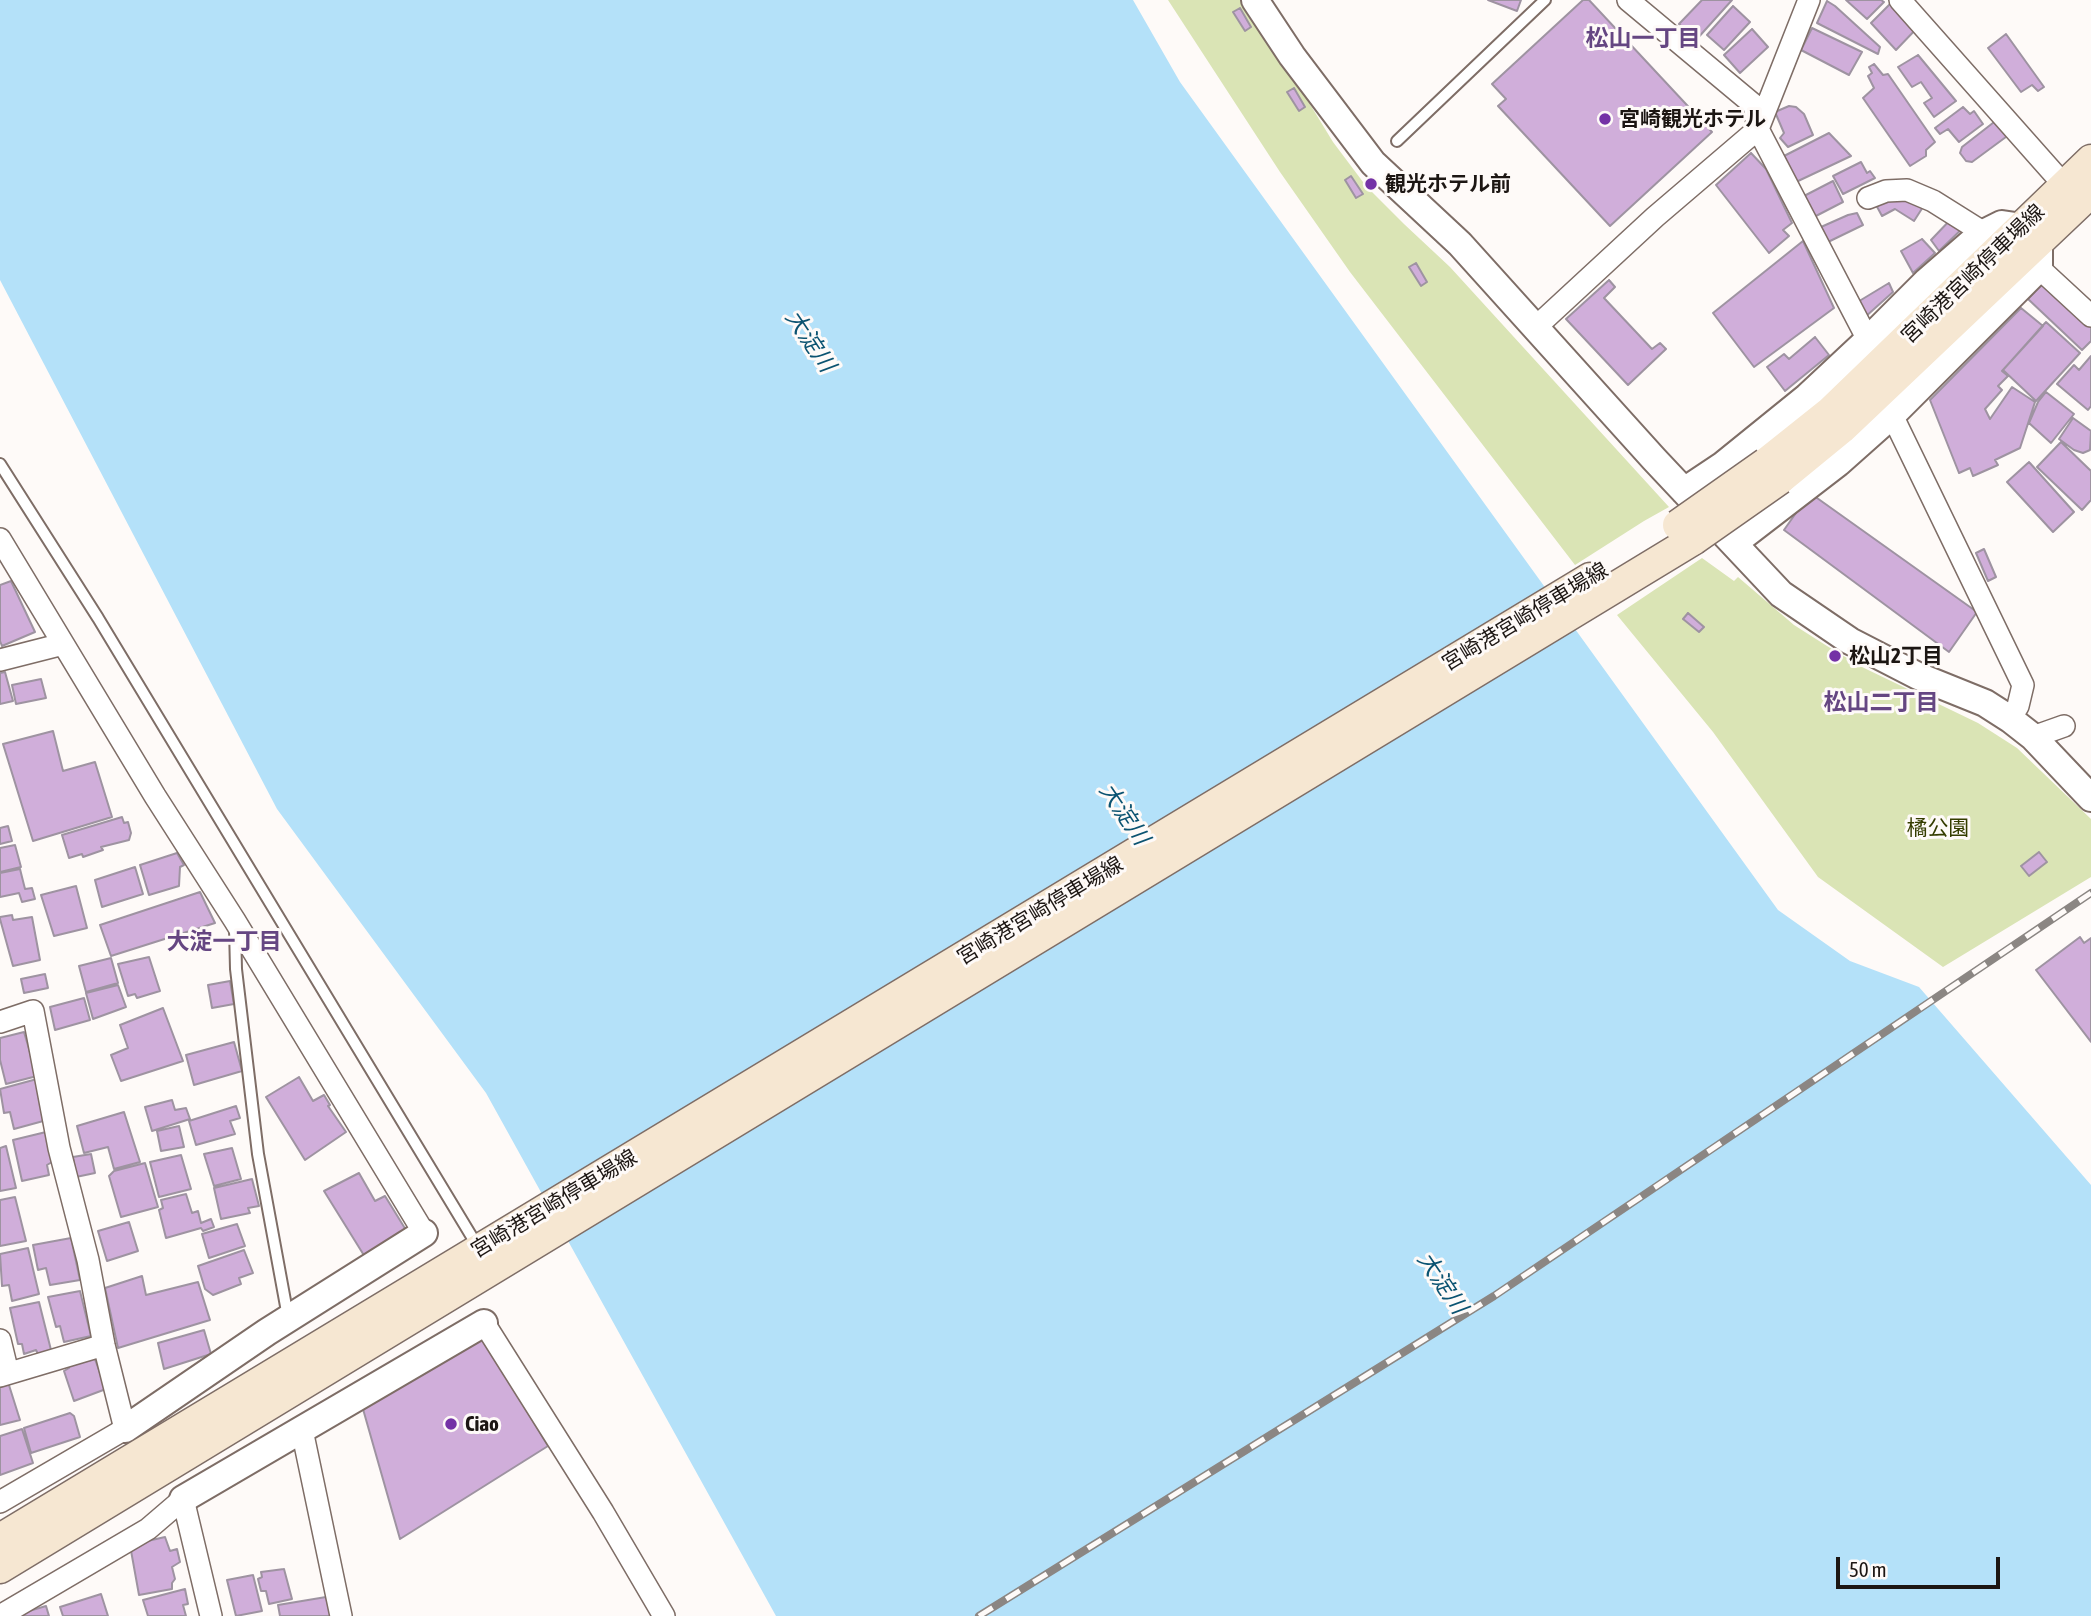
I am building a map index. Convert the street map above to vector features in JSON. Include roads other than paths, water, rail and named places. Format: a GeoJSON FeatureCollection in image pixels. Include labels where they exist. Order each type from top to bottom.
{"type":"FeatureCollection","features":[{"type":"Feature","properties":{"kind":"main road","name":"宮崎港宮崎停車場線"},"geometry":{"type":"LineString","coordinates":[[0,1539],[1693,540],[1780,479],[1835,420],[2034,246],[2078,189],[2091,160]]}},
{"type":"Feature","properties":{"kind":"main road","name":"宮崎港宮崎停車場線"},"geometry":{"type":"LineString","coordinates":[[0,1568],[495,1249]]}},
{"type":"Feature","properties":{"kind":"street"},"geometry":{"type":"LineString","coordinates":[[1255,0],[1292,56],[1373,163],[1460,244],[1781,594],[1850,641],[1918,676],[1985,703],[2010,719],[2033,737],[2091,798]]}},
{"type":"Feature","properties":{"kind":"street"},"geometry":{"type":"LineString","coordinates":[[1628,0],[1754,105],[1758,129],[1868,340]]}},
{"type":"Feature","properties":{"kind":"street"},"geometry":{"type":"LineString","coordinates":[[1536,327],[1656,217],[1758,129],[1809,0]]}},
{"type":"Feature","properties":{"kind":"street"},"geometry":{"type":"LineString","coordinates":[[1900,0],[2078,189]]}},
{"type":"Feature","properties":{"kind":"street"},"geometry":{"type":"LineString","coordinates":[[1868,198],[1886,191],[1907,190],[1933,201],[1984,233]]}},
{"type":"Feature","properties":{"kind":"street"},"geometry":{"type":"LineString","coordinates":[[1684,491],[1723,465],[1796,405],[1868,340],[1927,281],[1984,233],[2002,224],[2034,246],[2091,316]]}},
{"type":"Feature","properties":{"kind":"street"},"geometry":{"type":"LineString","coordinates":[[1734,543],[1838,463],[1892,415],[2034,246]]}},
{"type":"Feature","properties":{"kind":"street"},"geometry":{"type":"LineString","coordinates":[[1892,415],[2023,685],[2018,706],[2010,719]]}},
{"type":"Feature","properties":{"kind":"street"},"geometry":{"type":"LineString","coordinates":[[0,538],[424,1233],[125,1429],[0,1502]]}},
{"type":"Feature","properties":{"kind":"street"},"geometry":{"type":"LineString","coordinates":[[0,660],[63,644]]}},
{"type":"Feature","properties":{"kind":"street"},"geometry":{"type":"LineString","coordinates":[[2033,737],[2064,726]]}},
{"type":"Feature","properties":{"kind":"street"},"geometry":{"type":"LineString","coordinates":[[0,1021],[33,1011],[59,1148],[88,1260],[104,1345],[125,1429]]}},
{"type":"Feature","properties":{"kind":"street"},"geometry":{"type":"LineString","coordinates":[[0,1616],[148,1529],[183,1499],[484,1323],[603,1512],[664,1616]]}},
{"type":"Feature","properties":{"kind":"street"},"geometry":{"type":"LineString","coordinates":[[0,1340],[4,1374],[104,1345]]}},
{"type":"Feature","properties":{"kind":"street"},"geometry":{"type":"LineString","coordinates":[[302,1430],[341,1616]]}},
{"type":"Feature","properties":{"kind":"street"},"geometry":{"type":"LineString","coordinates":[[183,1499],[211,1616]]}},
{"type":"Feature","properties":{"kind":"lane"},"geometry":{"type":"LineString","coordinates":[[1397,141],[1545,0]]}},
{"type":"Feature","properties":{"kind":"lane"},"geometry":{"type":"LineString","coordinates":[[0,464],[495,1249]]}},
{"type":"Feature","properties":{"kind":"lane"},"geometry":{"type":"LineString","coordinates":[[235,921],[236,968],[258,1154],[288,1320]]}},
{"type":"Feature","properties":{"kind":"water","name":"大淀川"},"geometry":{"type":"Polygon","coordinates":[[[0,0],[1133,0],[1180,82],[1778,910],[1850,961],[1919,987],[2091,1185],[2091,1616],[776,1616],[486,1093],[277,809],[0,280],[0,0]]]}},
{"type":"Feature","properties":{"kind":"railway"},"geometry":{"type":"LineString","coordinates":[[979,1616],[1494,1296],[2091,893]]}},
{"type":"Feature","properties":{"kind":"place","name":"宮崎観光ホテル"},"geometry":{"type":"Point","coordinates":[1605,119]}},
{"type":"Feature","properties":{"kind":"place","name":"観光ホテル前"},"geometry":{"type":"Point","coordinates":[1371,184]}},
{"type":"Feature","properties":{"kind":"place","name":"松山2丁目"},"geometry":{"type":"Point","coordinates":[1835,656]}},
{"type":"Feature","properties":{"kind":"place","name":"Ciao"},"geometry":{"type":"Point","coordinates":[451,1424]}},
{"type":"Feature","properties":{"kind":"district","name":"松山一丁目"},"geometry":{"type":"Point","coordinates":[1643,39]}},
{"type":"Feature","properties":{"kind":"district","name":"松山二丁目"},"geometry":{"type":"Point","coordinates":[1881,703]}},
{"type":"Feature","properties":{"kind":"district","name":"大淀一丁目"},"geometry":{"type":"Point","coordinates":[224,942]}},
{"type":"Feature","properties":{"kind":"park label","name":"橘公園"},"geometry":{"type":"Point","coordinates":[1938,828]}}]}
